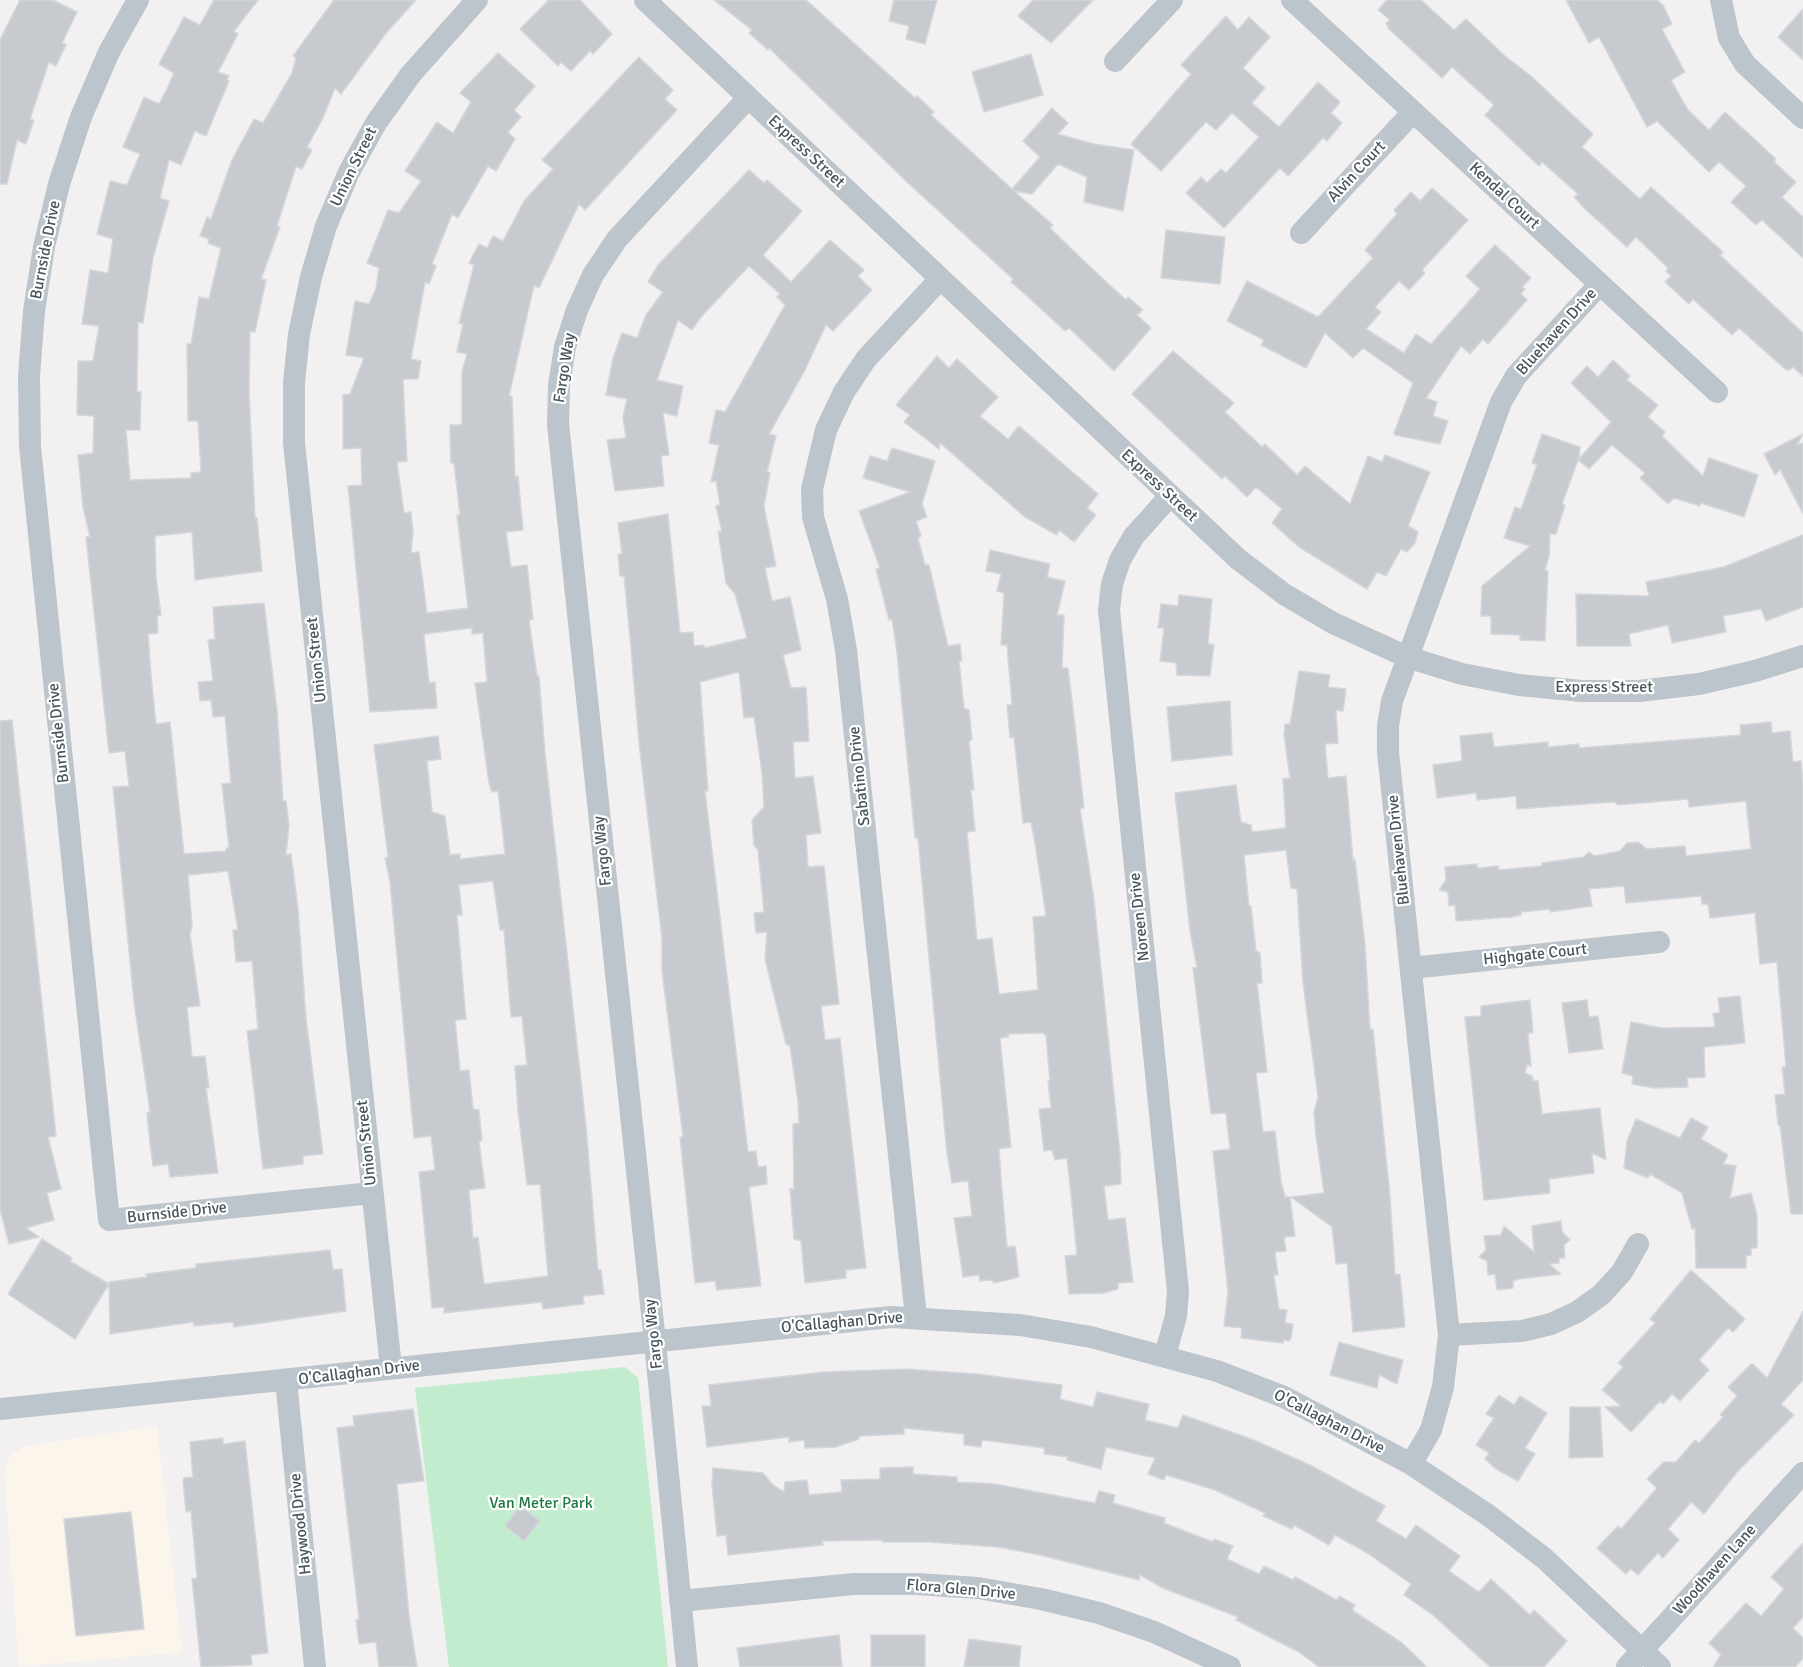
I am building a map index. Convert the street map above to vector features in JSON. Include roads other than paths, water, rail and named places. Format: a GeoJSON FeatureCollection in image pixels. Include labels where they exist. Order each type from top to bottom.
{"type":"FeatureCollection","features":[{"type":"Feature","properties":{"kind":"street","name":"Burnside Drive"},"geometry":{"type":"LineString","coordinates":[[138,0],[109,52],[81,117],[59,184],[39,279],[29,376],[32,463],[109,1220],[372,1193]]}},
{"type":"Feature","properties":{"kind":"street","name":"Union Street"},"geometry":{"type":"LineString","coordinates":[[391,1368],[294,443],[294,383],[299,334],[310,277],[326,226],[349,172],[376,123],[411,74],[477,0]]}},
{"type":"Feature","properties":{"kind":"street","name":"Express Street"},"geometry":{"type":"LineString","coordinates":[[645,0],[1238,559],[1284,594],[1334,623],[1407,657],[1462,674],[1519,685],[1582,691],[1640,691],[1699,684],[1755,671],[1803,656]]}},
{"type":"Feature","properties":{"kind":"street"},"geometry":{"type":"LineString","coordinates":[[1115,61],[1172,0]]}},
{"type":"Feature","properties":{"kind":"street","name":"Kendal Court"},"geometry":{"type":"LineString","coordinates":[[1292,0],[1717,392]]}},
{"type":"Feature","properties":{"kind":"street"},"geometry":{"type":"LineString","coordinates":[[1721,0],[1729,38],[1745,63],[1803,118]]}},
{"type":"Feature","properties":{"kind":"street","name":"Fargo Way"},"geometry":{"type":"LineString","coordinates":[[687,1667],[656,1342],[558,424],[559,385],[566,347],[577,310],[593,275],[635,217],[748,98]]}},
{"type":"Feature","properties":{"kind":"street","name":"Alvin Court"},"geometry":{"type":"LineString","coordinates":[[1302,233],[1413,112]]}},
{"type":"Feature","properties":{"kind":"street","name":"Sabatino Drive"},"geometry":{"type":"LineString","coordinates":[[916,1317],[846,650],[837,599],[813,517],[812,489],[826,430],[844,392],[866,359],[940,279]]}},
{"type":"Feature","properties":{"kind":"street","name":"Bluehaven Drive"},"geometry":{"type":"LineString","coordinates":[[1411,1464],[1431,1430],[1443,1387],[1449,1335],[1388,726],[1392,701],[1501,402],[1516,376],[1600,284]]}},
{"type":"Feature","properties":{"kind":"street","name":"Noreen Drive"},"geometry":{"type":"LineString","coordinates":[[1166,1355],[1176,1316],[1178,1291],[1109,610],[1112,584],[1119,560],[1134,536],[1170,496]]}},
{"type":"Feature","properties":{"kind":"street","name":"Highgate Court"},"geometry":{"type":"LineString","coordinates":[[1411,968],[1659,942]]}},
{"type":"Feature","properties":{"kind":"street"},"geometry":{"type":"LineString","coordinates":[[1449,1335],[1522,1331],[1551,1324],[1577,1312],[1601,1295],[1622,1272],[1638,1244]]}},
{"type":"Feature","properties":{"kind":"street","name":"O'Callaghan Drive"},"geometry":{"type":"LineString","coordinates":[[0,1409],[891,1317],[1020,1325],[1091,1337],[1166,1355],[1217,1371],[1284,1397],[1411,1464],[1488,1515],[1545,1559],[1635,1659],[1660,1667]]}},
{"type":"Feature","properties":{"kind":"street","name":"Haywood Drive"},"geometry":{"type":"LineString","coordinates":[[286,1381],[315,1667]]}},
{"type":"Feature","properties":{"kind":"street","name":"Woodhaven Lane"},"geometry":{"type":"LineString","coordinates":[[1635,1659],[1803,1473]]}},
{"type":"Feature","properties":{"kind":"street","name":"Flora Glen Drive"},"geometry":{"type":"LineString","coordinates":[[680,1601],[854,1584],[916,1584],[978,1588],[1041,1599],[1099,1613],[1154,1632],[1230,1667]]}},
{"type":"Feature","properties":{"kind":"park label","name":"Van Meter Park"},"geometry":{"type":"Point","coordinates":[541,1504]}}]}
